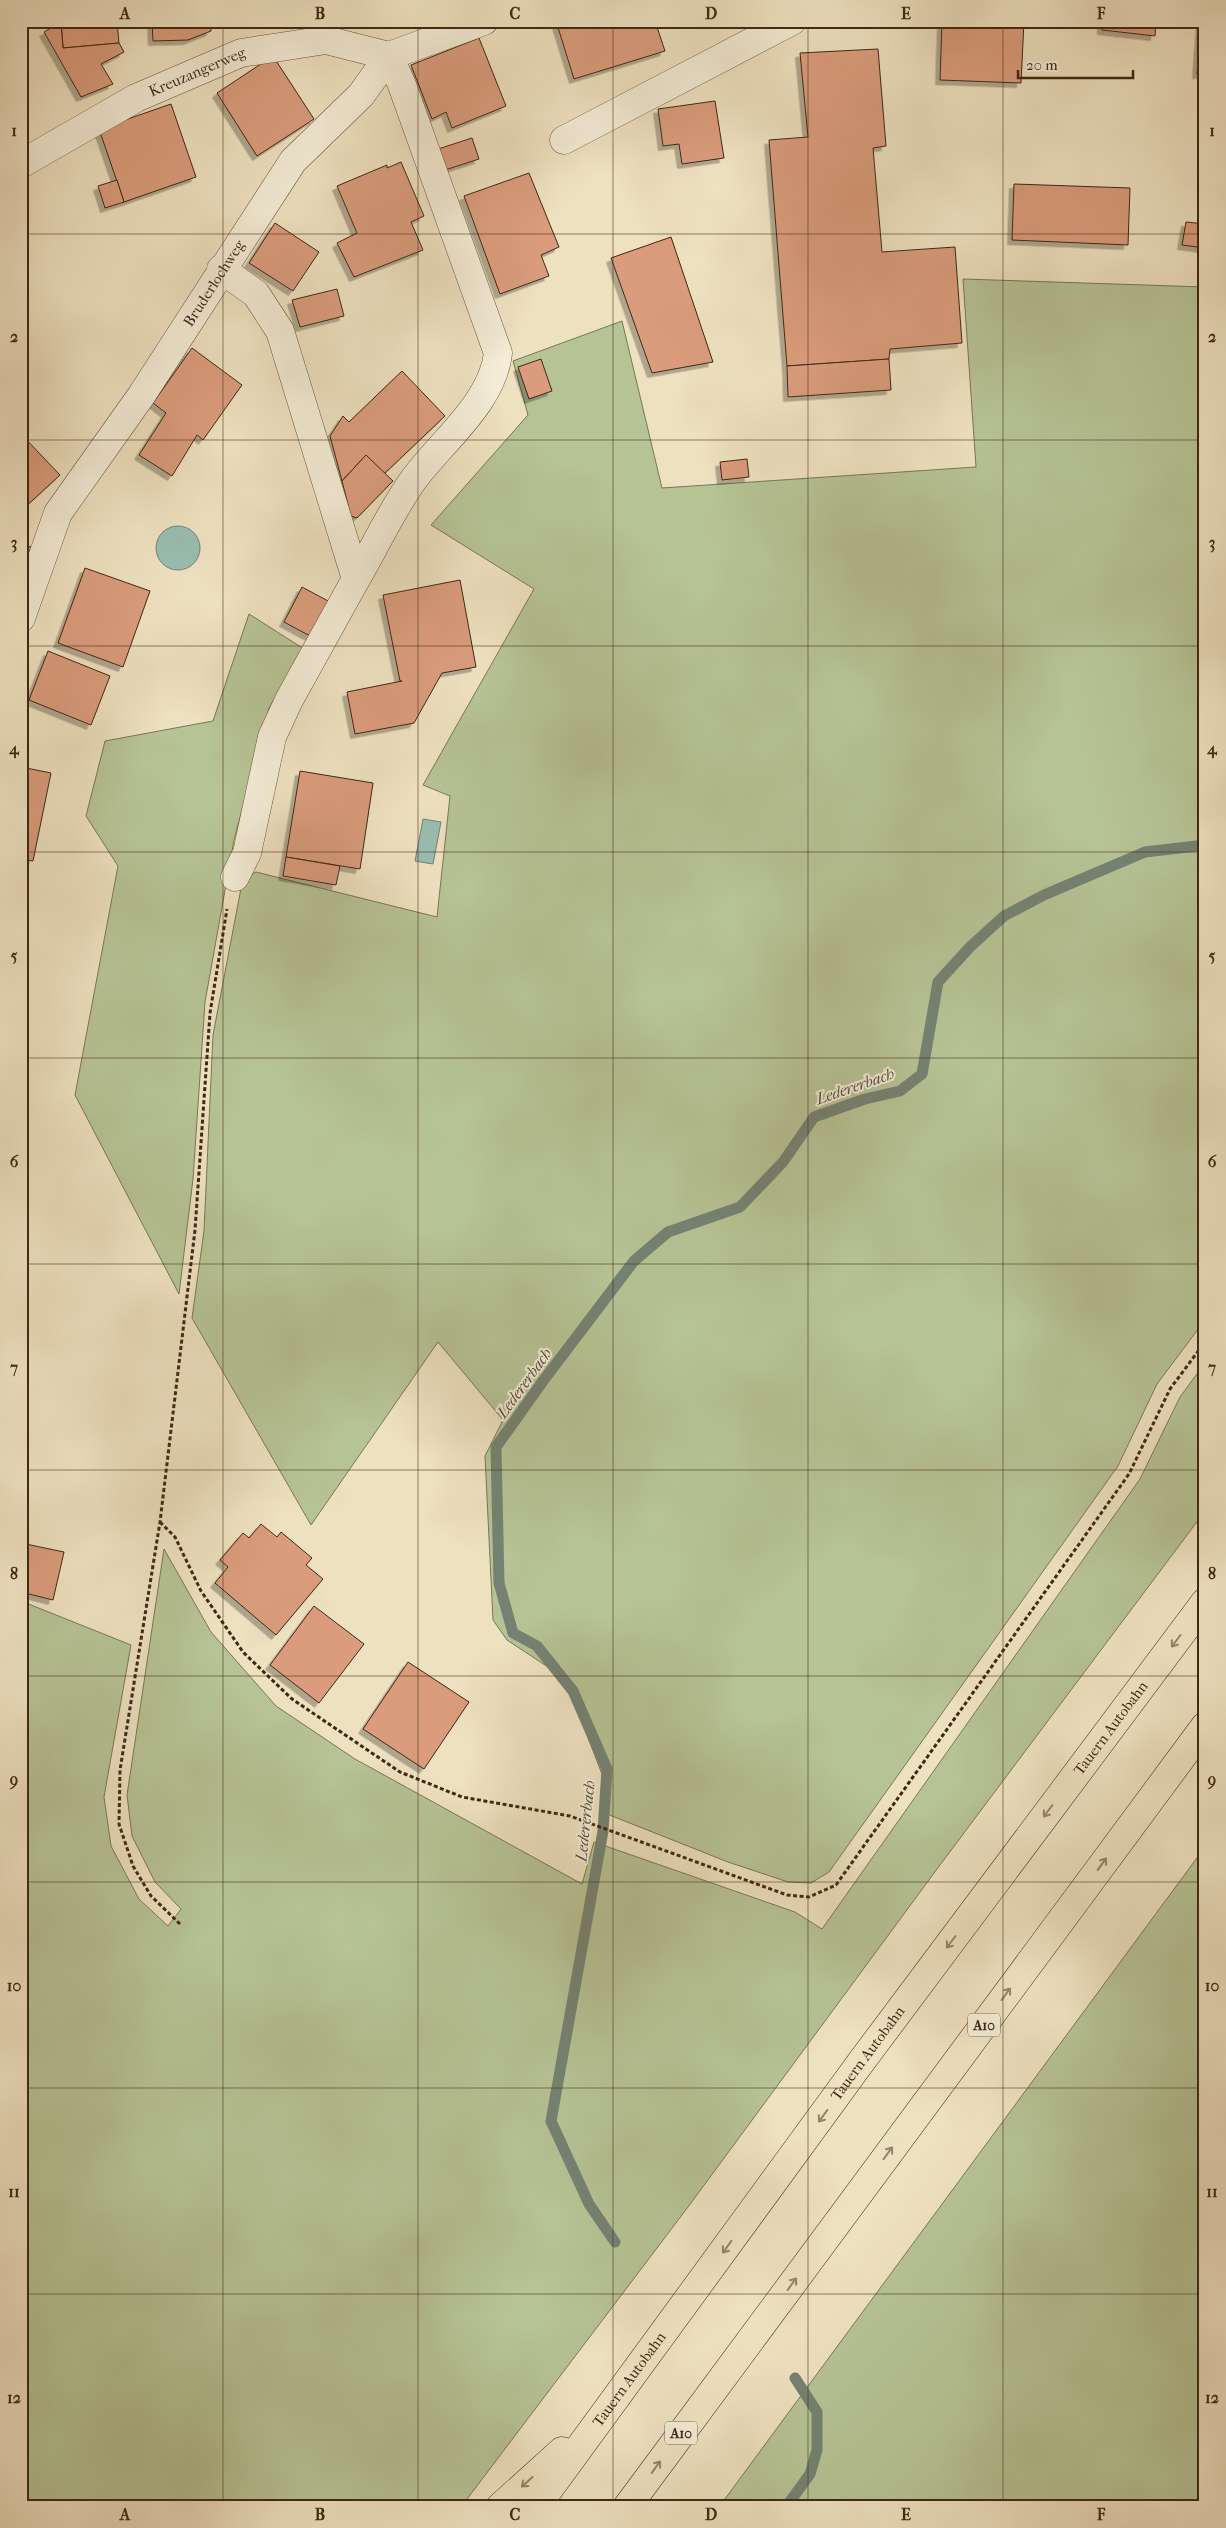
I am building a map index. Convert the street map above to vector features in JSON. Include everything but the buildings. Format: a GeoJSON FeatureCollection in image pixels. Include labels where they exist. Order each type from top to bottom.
{"type":"FeatureCollection","features":[{"type":"Feature","properties":{"kind":"highway","name":"Tauern Autobahn"},"geometry":{"type":"LineString","coordinates":[[536,2507],[602,2415],[685,2306],[861,2062],[1205,1602]]}},
{"type":"Feature","properties":{"kind":"highway","name":"A10"},"geometry":{"type":"LineString","coordinates":[[627,2507],[1205,1726]]}},
{"type":"Feature","properties":{"kind":"highway"},"geometry":{"type":"LineString","coordinates":[[500,2507],[602,2415]]}},
{"type":"Feature","properties":{"kind":"street"},"geometry":{"type":"LineString","coordinates":[[235,877],[246,853],[272,737],[289,700],[413,480],[468,415],[496,371],[498,353],[402,85],[389,56],[484,21]]}},
{"type":"Feature","properties":{"kind":"street"},"geometry":{"type":"LineString","coordinates":[[564,140],[792,21]]}},
{"type":"Feature","properties":{"kind":"street","name":"Kreuzangerweg"},"geometry":{"type":"LineString","coordinates":[[21,164],[136,98],[241,53],[326,40],[389,56]]}},
{"type":"Feature","properties":{"kind":"street","name":"Bruderlochweg"},"geometry":{"type":"LineString","coordinates":[[21,618],[58,513],[141,396],[293,160],[361,95],[389,56]]}},
{"type":"Feature","properties":{"kind":"street"},"geometry":{"type":"LineString","coordinates":[[222,269],[256,294],[280,331],[356,579]]}},
{"type":"Feature","properties":{"kind":"path"},"geometry":{"type":"LineString","coordinates":[[180,1924],[151,1896],[133,1866],[119,1824],[120,1770],[160,1522],[195,1230],[210,1013],[223,928],[235,877]]}},
{"type":"Feature","properties":{"kind":"path"},"geometry":{"type":"LineString","coordinates":[[160,1522],[175,1537],[201,1591],[243,1652],[292,1699],[400,1772],[462,1797],[570,1816],[787,1895],[809,1897],[836,1885],[1129,1474],[1170,1389],[1205,1342]]}},
{"type":"Feature","properties":{"kind":"green space"},"geometry":{"type":"Polygon","coordinates":[[[963,279],[1205,287],[1205,1320],[1157,1384],[1118,1466],[829,1872],[811,1883],[788,1882],[728,1862],[607,1814],[602,1774],[573,1699],[554,1671],[507,1640],[493,1620],[485,1456],[503,1420],[438,1342],[311,1525],[192,1318],[204,1231],[213,1035],[243,878],[256,872],[437,917],[450,796],[423,785],[534,589],[431,525],[528,415],[513,361],[622,321],[662,488],[976,467],[963,279]]]}},
{"type":"Feature","properties":{"kind":"green space"},"geometry":{"type":"Polygon","coordinates":[[[249,614],[304,649],[269,708],[234,840],[205,1002],[193,1179],[179,1294],[75,1095],[118,866],[86,816],[105,741],[213,721],[249,614]]]}},
{"type":"Feature","properties":{"kind":"green space"},"geometry":{"type":"Polygon","coordinates":[[[1205,1363],[1205,1511],[940,1865],[688,2207],[461,2507],[21,2507],[21,1601],[131,1645],[104,1797],[111,1846],[139,1899],[168,1926],[181,1909],[155,1882],[132,1836],[127,1795],[164,1549],[211,1632],[276,1706],[355,1759],[582,1884],[594,1842],[795,1912],[822,1929],[1140,1479],[1180,1397],[1205,1363]]]}},
{"type":"Feature","properties":{"kind":"green space"},"geometry":{"type":"Polygon","coordinates":[[[1205,1847],[1205,2507],[719,2507],[1205,1847]]]}},
{"type":"Feature","properties":{"kind":"water"},"geometry":{"type":"Polygon","coordinates":[[[174,526],[182,526],[194,532],[200,548],[194,564],[182,570],[174,570],[162,564],[156,552],[156,544],[162,532],[174,526]]]}},
{"type":"Feature","properties":{"kind":"water"},"geometry":{"type":"Polygon","coordinates":[[[423,819],[441,822],[433,864],[415,861],[423,819]]]}},
{"type":"Feature","properties":{"kind":"waterway","name":"Ledererbach"},"geometry":{"type":"LineString","coordinates":[[615,2242],[589,2204],[551,2121],[603,1831],[607,1769],[573,1691],[537,1646],[513,1633],[499,1583],[496,1447],[543,1381],[634,1261],[668,1232],[740,1207],[783,1162],[814,1117],[865,1099],[900,1091],[922,1074],[938,982],[970,947],[1004,916],[1044,895],[1145,852],[1205,845]]}},
{"type":"Feature","properties":{"kind":"waterway","name":"Ledererbach"},"geometry":{"type":"LineString","coordinates":[[786,2507],[810,2474],[817,2450],[817,2412],[795,2378]]}}]}
